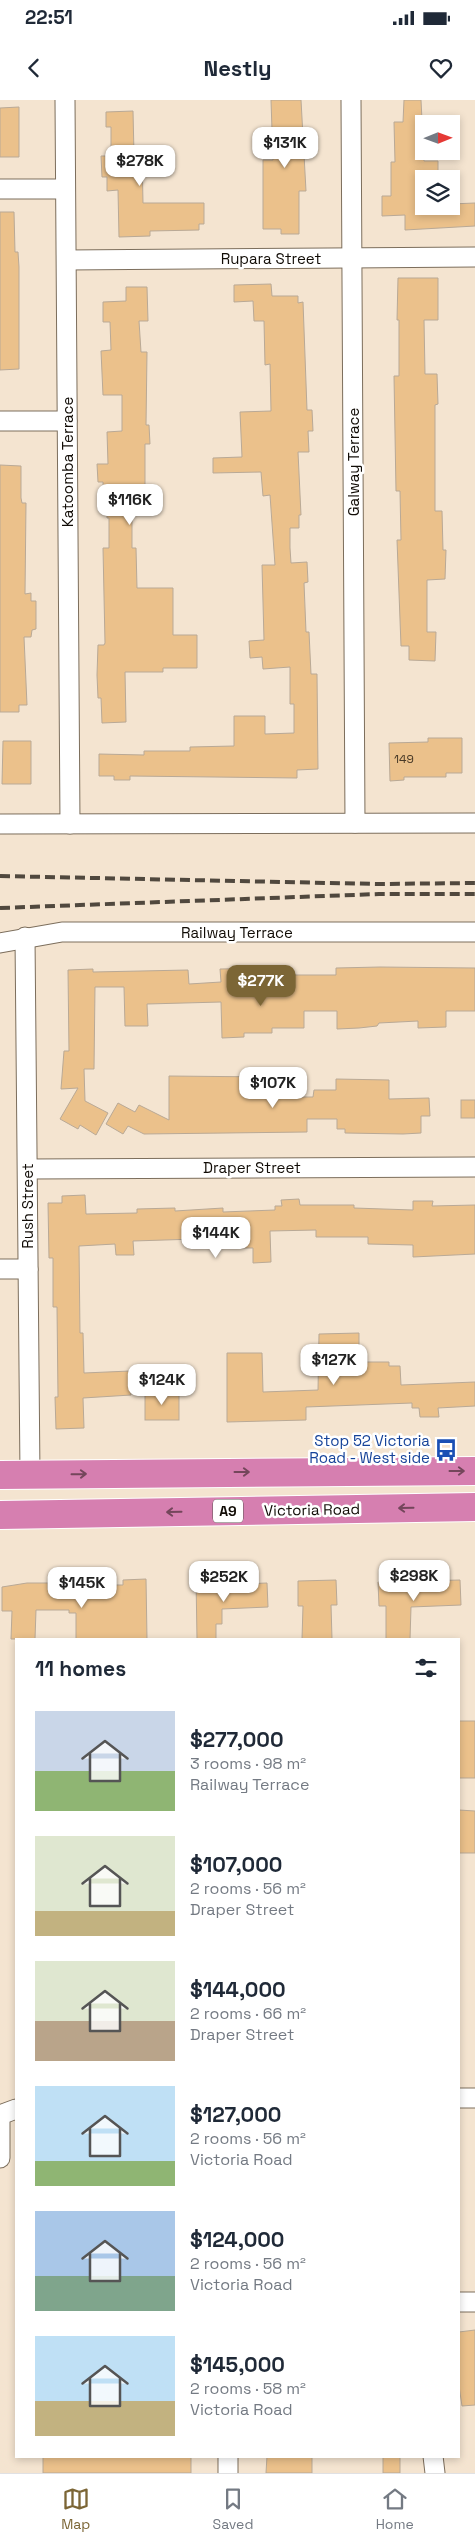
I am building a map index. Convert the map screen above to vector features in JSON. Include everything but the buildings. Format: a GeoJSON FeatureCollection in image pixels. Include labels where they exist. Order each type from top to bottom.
{"type":"FeatureCollection","features":[{"type":"Feature","properties":{"kind":"highway"},"geometry":{"type":"LineString","coordinates":[[0,1475],[475,1471]]}},
{"type":"Feature","properties":{"kind":"highway"},"geometry":{"type":"LineString","coordinates":[[200,1473],[197,1486],[206,1501],[220,1511]]}},
{"type":"Feature","properties":{"kind":"highway","name":"Victoria Road"},"geometry":{"type":"LineString","coordinates":[[0,1515],[475,1507]]}},
{"type":"Feature","properties":{"kind":"street","name":"Katoomba Terrace"},"geometry":{"type":"LineString","coordinates":[[66,100],[70,824]]}},
{"type":"Feature","properties":{"kind":"street","name":"Galway Terrace"},"geometry":{"type":"LineString","coordinates":[[351,100],[355,823]]}},
{"type":"Feature","properties":{"kind":"street"},"geometry":{"type":"LineString","coordinates":[[0,189],[65,189]]}},
{"type":"Feature","properties":{"kind":"street","name":"Rupara Street"},"geometry":{"type":"LineString","coordinates":[[67,260],[475,257]]}},
{"type":"Feature","properties":{"kind":"street"},"geometry":{"type":"LineString","coordinates":[[0,421],[67,420]]}},
{"type":"Feature","properties":{"kind":"street"},"geometry":{"type":"LineString","coordinates":[[0,824],[475,823]]}},
{"type":"Feature","properties":{"kind":"street","name":"Railway Terrace"},"geometry":{"type":"LineString","coordinates":[[0,943],[25,937],[62,932],[475,932]]}},
{"type":"Feature","properties":{"kind":"street","name":"Rush Street"},"geometry":{"type":"LineString","coordinates":[[25,937],[29,1169],[30,1475]]}},
{"type":"Feature","properties":{"kind":"street","name":"Draper Street"},"geometry":{"type":"LineString","coordinates":[[29,1169],[475,1167]]}},
{"type":"Feature","properties":{"kind":"street"},"geometry":{"type":"LineString","coordinates":[[0,1269],[28,1269]]}},
{"type":"Feature","properties":{"kind":"street"},"geometry":{"type":"LineString","coordinates":[[460,2098],[475,2098]]}},
{"type":"Feature","properties":{"kind":"street"},"geometry":{"type":"LineString","coordinates":[[0,2115],[15,2109]]}},
{"type":"Feature","properties":{"kind":"street"},"geometry":{"type":"LineString","coordinates":[[0,2122],[0,2158]]}},
{"type":"Feature","properties":{"kind":"street"},"geometry":{"type":"LineString","coordinates":[[460,2302],[475,2302]]}},
{"type":"Feature","properties":{"kind":"street"},"geometry":{"type":"LineString","coordinates":[[228,2458],[228,2473]]}},
{"type":"Feature","properties":{"kind":"street"},"geometry":{"type":"LineString","coordinates":[[433,2458],[435,2473]]}},
{"type":"Feature","properties":{"kind":"railway"},"geometry":{"type":"LineString","coordinates":[[0,876],[378,884],[475,883]]}},
{"type":"Feature","properties":{"kind":"railway"},"geometry":{"type":"LineString","coordinates":[[0,908],[379,894],[475,894]]}},
{"type":"Feature","properties":{"kind":"place","name":"Stop 52 Victoria Road - West side"},"geometry":{"type":"Point","coordinates":[446,1450]}}]}
